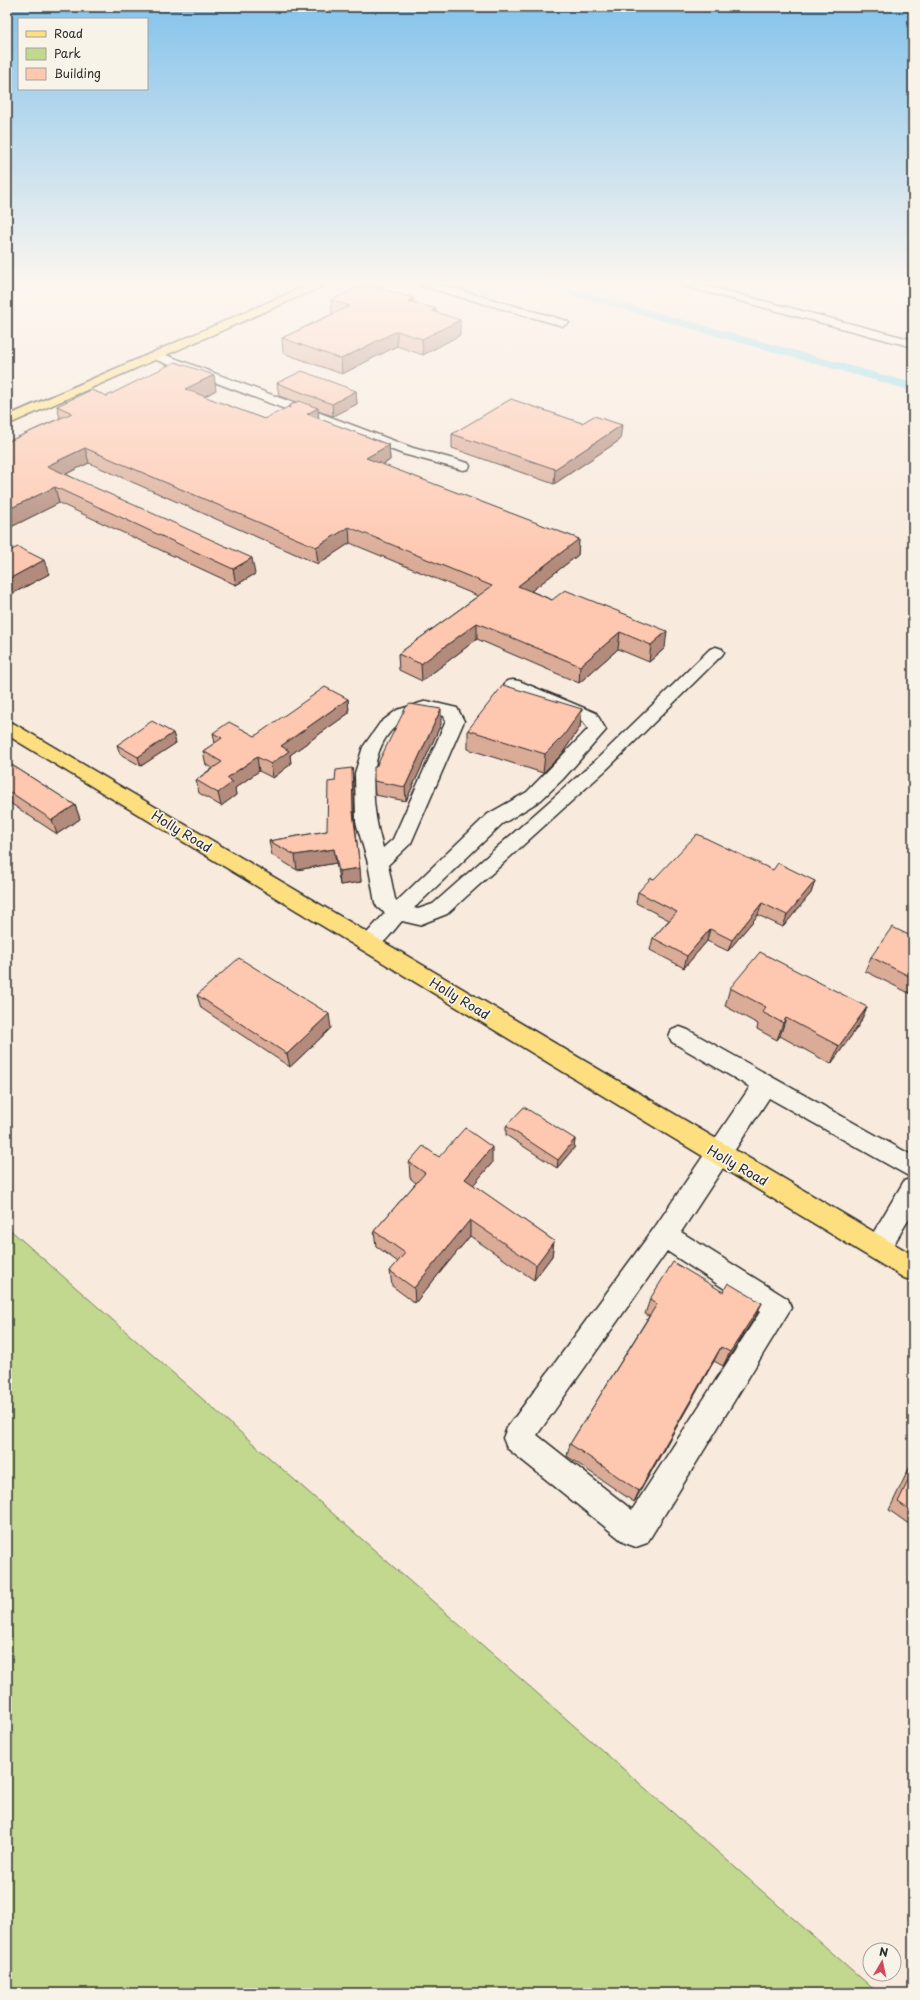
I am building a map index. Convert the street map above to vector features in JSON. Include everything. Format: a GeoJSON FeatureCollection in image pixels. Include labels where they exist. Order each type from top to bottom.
{"type":"FeatureCollection","features":[{"type":"Feature","properties":{"kind":"main road"},"geometry":{"type":"LineString","coordinates":[[7,421],[108,377]]}},
{"type":"Feature","properties":{"kind":"main road","name":"Holly Road"},"geometry":{"type":"LineString","coordinates":[[7,726],[913,1269]]}},
{"type":"Feature","properties":{"kind":"street"},"geometry":{"type":"LineString","coordinates":[[214,377],[408,451],[463,466]]}},
{"type":"Feature","properties":{"kind":"street"},"geometry":{"type":"LineString","coordinates":[[378,863],[401,843],[455,721],[451,712],[427,706],[403,714],[386,727],[372,747],[364,773],[366,822],[378,863],[385,904],[398,912],[419,917],[440,909],[601,765],[716,652]]}},
{"type":"Feature","properties":{"kind":"street"},"geometry":{"type":"LineString","coordinates":[[369,943],[398,912],[495,819],[534,796],[556,775],[597,730],[590,717],[513,685]]}},
{"type":"Feature","properties":{"kind":"street"},"geometry":{"type":"LineString","coordinates":[[680,1036],[913,1168]]}},
{"type":"Feature","properties":{"kind":"street"},"geometry":{"type":"LineString","coordinates":[[664,1235],[778,1308],[636,1532],[517,1438],[664,1235],[765,1084]]}},
{"type":"Feature","properties":{"kind":"street"},"geometry":{"type":"LineString","coordinates":[[878,1248],[913,1189]]}},
{"type":"Feature","properties":{"kind":"green space"},"geometry":{"type":"Polygon","coordinates":[[[7,1227],[862,1979],[862,1982],[865,1982],[878,1993],[7,1993],[7,1227]]]}},
{"type":"Feature","properties":{"kind":"building"},"geometry":{"type":"Polygon","coordinates":[[[144,377],[209,377],[185,389],[264,419],[288,407],[290,408],[289,406],[299,401],[318,408],[307,414],[389,445],[366,458],[579,539],[518,586],[552,600],[565,590],[667,631],[651,645],[620,632],[580,666],[477,623],[421,664],[398,654],[492,586],[349,527],[316,547],[85,448],[47,466],[252,558],[233,569],[55,487],[7,510],[7,442],[72,413],[57,406],[91,390],[107,396],[144,377]]]}},
{"type":"Feature","properties":{"kind":"building"},"geometry":{"type":"Polygon","coordinates":[[[289,377],[319,377],[356,391],[332,404],[277,383],[289,377]]]}},
{"type":"Feature","properties":{"kind":"building"},"geometry":{"type":"Polygon","coordinates":[[[511,399],[582,423],[594,416],[622,425],[555,469],[452,434],[511,399]]]}},
{"type":"Feature","properties":{"kind":"building"},"geometry":{"type":"Polygon","coordinates":[[[18,547],[44,560],[7,580],[7,552],[18,547]]]}},
{"type":"Feature","properties":{"kind":"building"},"geometry":{"type":"Polygon","coordinates":[[[503,685],[582,709],[564,735],[545,754],[468,730],[503,685]]]}},
{"type":"Feature","properties":{"kind":"building"},"geometry":{"type":"Polygon","coordinates":[[[325,687],[348,699],[281,746],[289,751],[271,764],[257,757],[227,778],[233,782],[218,793],[196,780],[222,762],[203,751],[222,738],[213,733],[229,722],[255,736],[325,687]]]}},
{"type":"Feature","properties":{"kind":"building"},"geometry":{"type":"Polygon","coordinates":[[[410,704],[441,709],[405,787],[374,781],[374,767],[376,767],[406,707],[410,704]]]}},
{"type":"Feature","properties":{"kind":"building"},"geometry":{"type":"Polygon","coordinates":[[[152,721],[173,733],[138,757],[117,745],[152,721]]]}},
{"type":"Feature","properties":{"kind":"building"},"geometry":{"type":"Polygon","coordinates":[[[7,762],[75,805],[52,820],[7,790],[7,762]]]}},
{"type":"Feature","properties":{"kind":"building"},"geometry":{"type":"Polygon","coordinates":[[[352,768],[353,812],[360,868],[339,871],[334,849],[295,855],[269,841],[327,831],[328,782],[335,781],[336,770],[352,768]]]}},
{"type":"Feature","properties":{"kind":"building"},"geometry":{"type":"Polygon","coordinates":[[[697,834],[773,870],[778,863],[815,881],[787,915],[762,903],[732,940],[710,929],[687,956],[653,938],[677,912],[638,892],[651,878],[654,879],[697,834]]]}},
{"type":"Feature","properties":{"kind":"building"},"geometry":{"type":"Polygon","coordinates":[[[892,927],[913,937],[913,978],[871,957],[892,927]]]}},
{"type":"Feature","properties":{"kind":"building"},"geometry":{"type":"Polygon","coordinates":[[[760,952],[867,1007],[839,1046],[786,1018],[783,1023],[762,1012],[766,1007],[730,988],[760,952]]]}},
{"type":"Feature","properties":{"kind":"building"},"geometry":{"type":"Polygon","coordinates":[[[239,958],[329,1014],[287,1054],[197,995],[239,958]]]}},
{"type":"Feature","properties":{"kind":"building"},"geometry":{"type":"Polygon","coordinates":[[[524,1107],[575,1139],[558,1160],[506,1126],[524,1107]]]}},
{"type":"Feature","properties":{"kind":"building"},"geometry":{"type":"Polygon","coordinates":[[[465,1128],[492,1147],[465,1179],[554,1241],[536,1265],[470,1220],[414,1288],[390,1271],[405,1253],[374,1231],[425,1173],[409,1162],[423,1146],[439,1157],[465,1128]]]}},
{"type":"Feature","properties":{"kind":"building"},"geometry":{"type":"Polygon","coordinates":[[[673,1262],[723,1292],[728,1283],[762,1303],[730,1352],[721,1347],[639,1491],[570,1444],[657,1304],[650,1299],[673,1262]]]}},
{"type":"Feature","properties":{"kind":"building"},"geometry":{"type":"Polygon","coordinates":[[[913,1470],[913,1512],[898,1502],[913,1470]]]}},
{"type":"Feature","properties":{"kind":"waterway"},"geometry":{"type":"LineString","coordinates":[[878,377],[913,387]]}}]}
